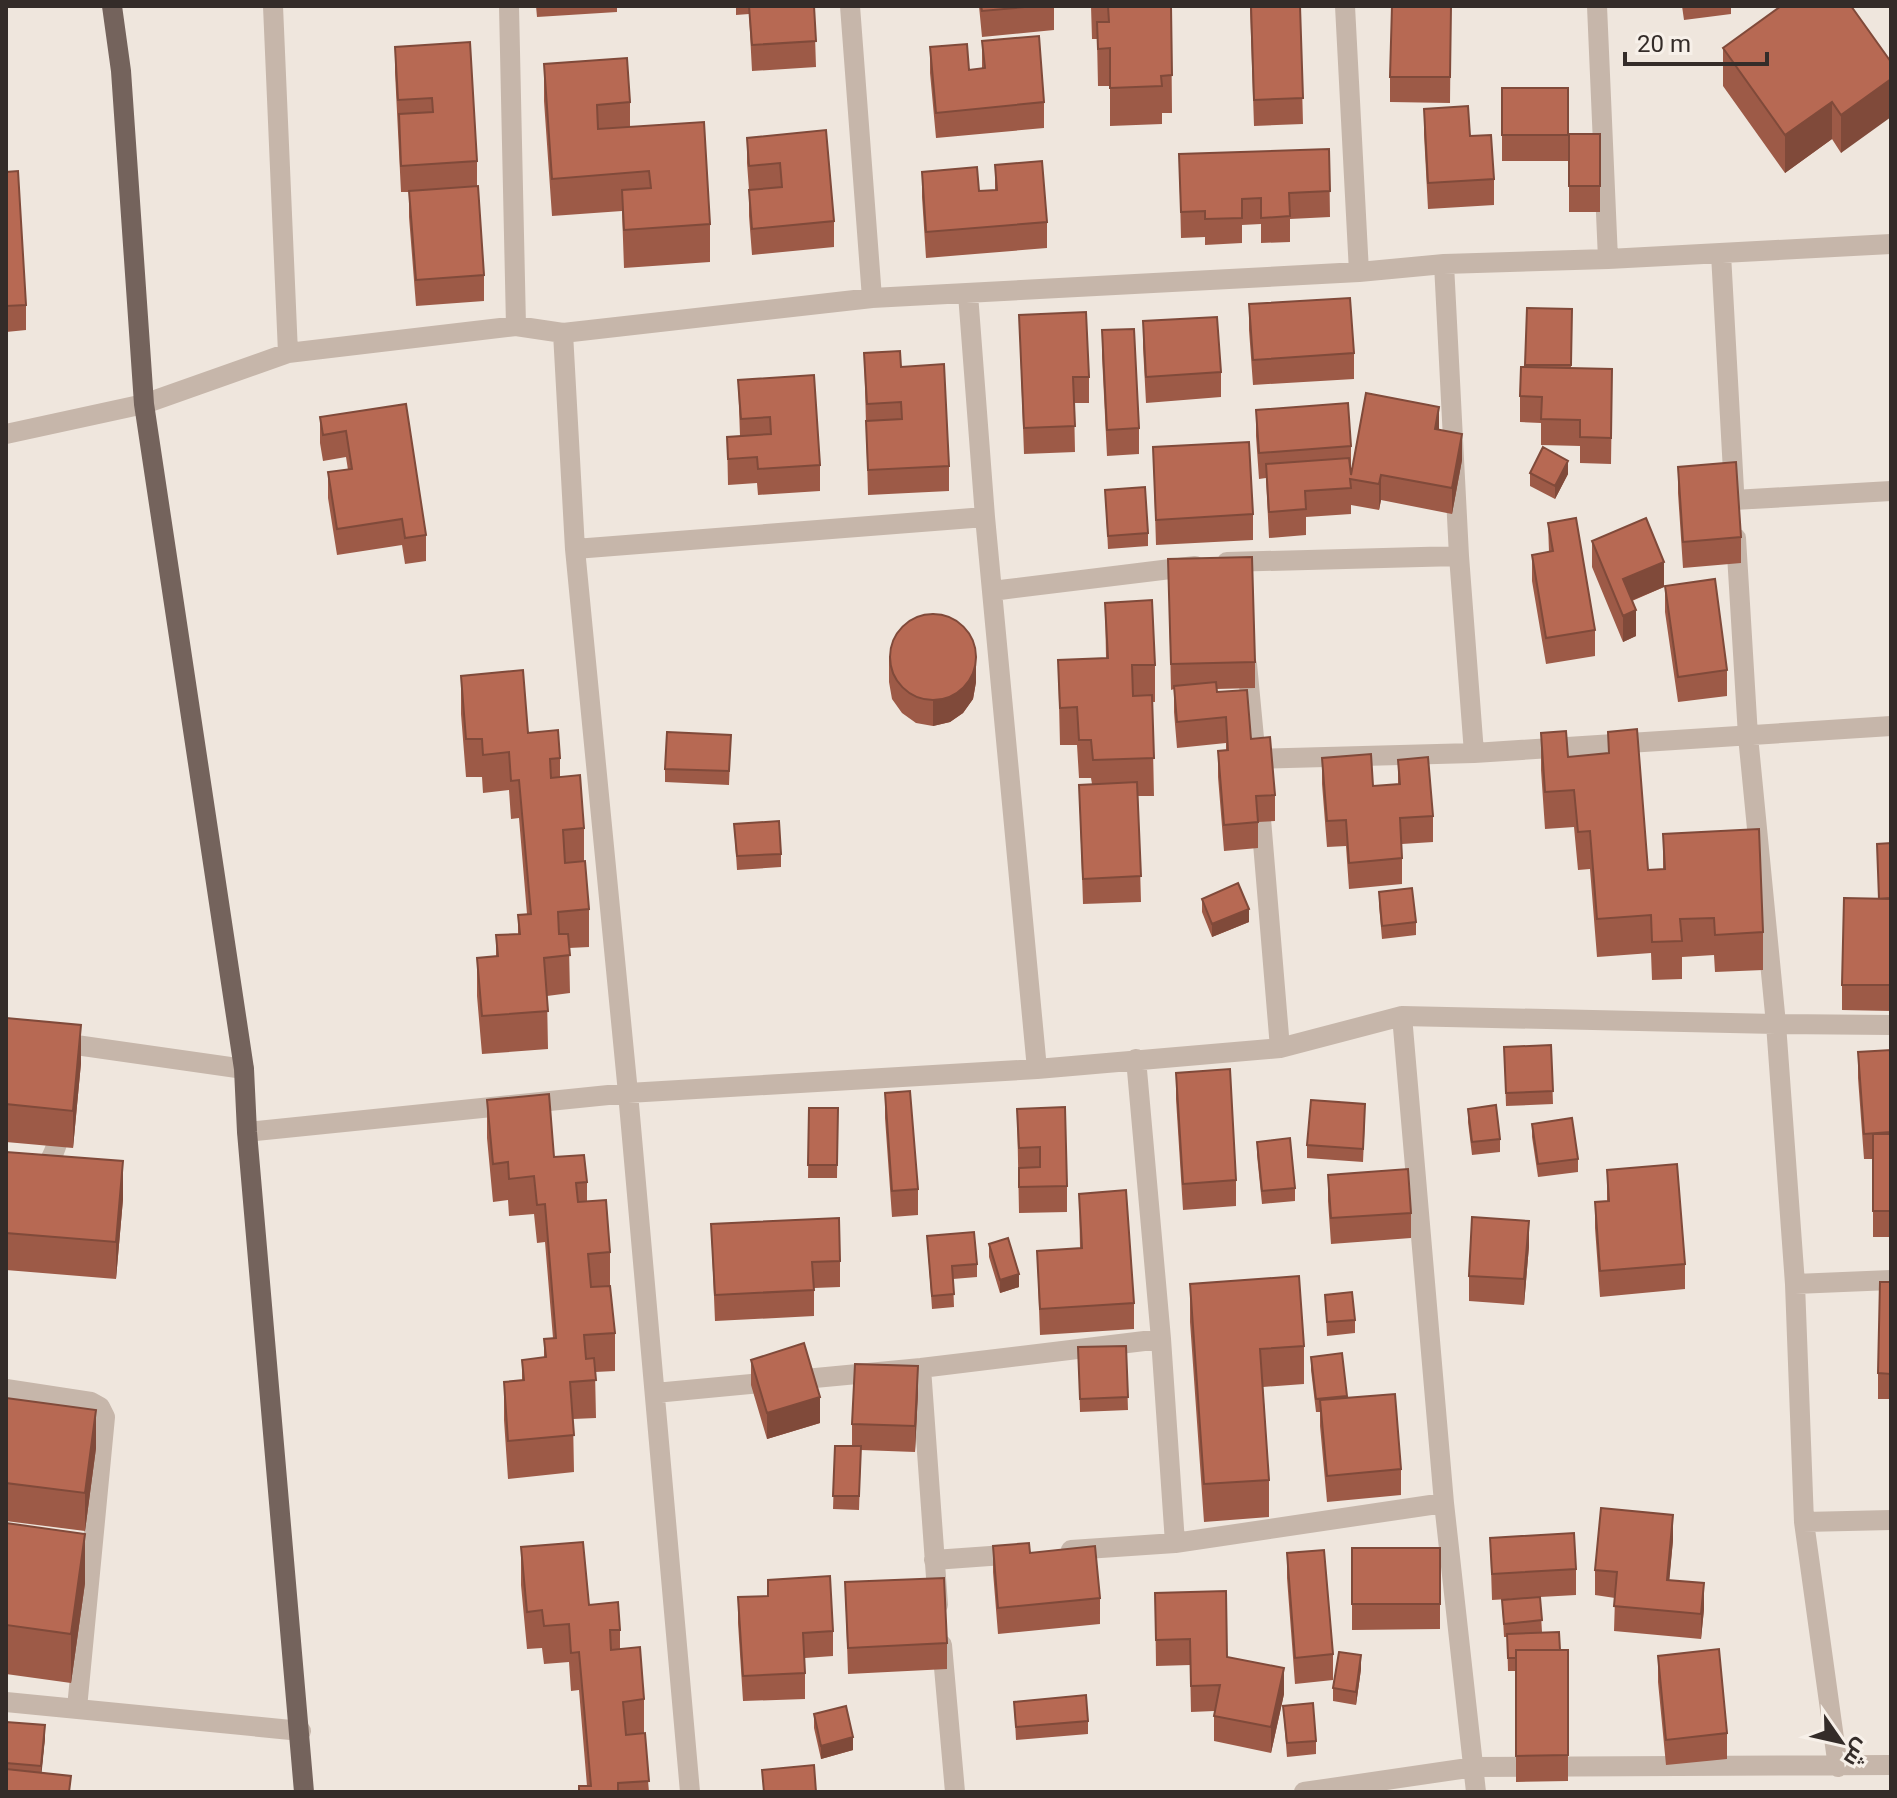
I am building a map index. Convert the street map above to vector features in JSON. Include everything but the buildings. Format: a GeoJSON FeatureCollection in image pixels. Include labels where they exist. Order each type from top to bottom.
{"type":"FeatureCollection","features":[{"type":"Feature","properties":{"kind":"main road"},"geometry":{"type":"LineString","coordinates":[[112,6],[121,71],[144,404],[244,1069],[304,1792]]}},
{"type":"Feature","properties":{"kind":"street"},"geometry":{"type":"LineString","coordinates":[[273,6],[288,353]]}},
{"type":"Feature","properties":{"kind":"street"},"geometry":{"type":"LineString","coordinates":[[509,6],[516,326]]}},
{"type":"Feature","properties":{"kind":"street"},"geometry":{"type":"LineString","coordinates":[[850,6],[872,298]]}},
{"type":"Feature","properties":{"kind":"street"},"geometry":{"type":"LineString","coordinates":[[1345,6],[1359,272]]}},
{"type":"Feature","properties":{"kind":"street"},"geometry":{"type":"LineString","coordinates":[[1597,6],[1608,259]]}},
{"type":"Feature","properties":{"kind":"street"},"geometry":{"type":"LineString","coordinates":[[6,434],[144,404],[288,353],[516,326],[563,333],[872,298],[1359,272],[1444,264],[1891,244]]}},
{"type":"Feature","properties":{"kind":"street"},"geometry":{"type":"LineString","coordinates":[[1721,254],[1748,736],[1776,1024],[1795,1284],[1804,1522],[1838,1767]]}},
{"type":"Feature","properties":{"kind":"street"},"geometry":{"type":"LineString","coordinates":[[1444,264],[1459,556],[1474,753]]}},
{"type":"Feature","properties":{"kind":"street"},"geometry":{"type":"LineString","coordinates":[[968,294],[985,517],[1037,1069]]}},
{"type":"Feature","properties":{"kind":"street"},"geometry":{"type":"LineString","coordinates":[[563,333],[575,549],[628,1093],[690,1792]]}},
{"type":"Feature","properties":{"kind":"street"},"geometry":{"type":"LineString","coordinates":[[1734,500],[1891,491]]}},
{"type":"Feature","properties":{"kind":"street"},"geometry":{"type":"LineString","coordinates":[[575,549],[985,517]]}},
{"type":"Feature","properties":{"kind":"street"},"geometry":{"type":"LineString","coordinates":[[992,591],[1237,568],[1459,556]]}},
{"type":"Feature","properties":{"kind":"street"},"geometry":{"type":"LineString","coordinates":[[1244,637],[1280,1048]]}},
{"type":"Feature","properties":{"kind":"street"},"geometry":{"type":"LineString","coordinates":[[1256,759],[1474,753],[1891,726]]}},
{"type":"Feature","properties":{"kind":"street"},"geometry":{"type":"LineString","coordinates":[[247,1132],[628,1093],[1037,1069],[1280,1048],[1402,1016],[1891,1025]]}},
{"type":"Feature","properties":{"kind":"street"},"geometry":{"type":"LineString","coordinates":[[1402,1016],[1444,1503],[1476,1792]]}},
{"type":"Feature","properties":{"kind":"street"},"geometry":{"type":"LineString","coordinates":[[6,1035],[75,1051],[244,1069]]}},
{"type":"Feature","properties":{"kind":"street"},"geometry":{"type":"LineString","coordinates":[[1136,1059],[1161,1339],[1175,1543]]}},
{"type":"Feature","properties":{"kind":"street"},"geometry":{"type":"LineString","coordinates":[[6,1174],[22,1176],[45,1168],[56,1150],[65,1104]]}},
{"type":"Feature","properties":{"kind":"street"},"geometry":{"type":"LineString","coordinates":[[1795,1284],[1891,1280]]}},
{"type":"Feature","properties":{"kind":"street"},"geometry":{"type":"LineString","coordinates":[[655,1393],[921,1368],[1161,1339]]}},
{"type":"Feature","properties":{"kind":"street"},"geometry":{"type":"LineString","coordinates":[[921,1368],[955,1792]]}},
{"type":"Feature","properties":{"kind":"street"},"geometry":{"type":"LineString","coordinates":[[6,1389],[91,1402],[100,1407],[105,1417],[84,1559],[77,1708]]}},
{"type":"Feature","properties":{"kind":"street"},"geometry":{"type":"LineString","coordinates":[[934,1560],[1175,1543],[1444,1503]]}},
{"type":"Feature","properties":{"kind":"street"},"geometry":{"type":"LineString","coordinates":[[1804,1522],[1891,1520]]}},
{"type":"Feature","properties":{"kind":"street"},"geometry":{"type":"LineString","coordinates":[[6,1702],[301,1731]]}},
{"type":"Feature","properties":{"kind":"street"},"geometry":{"type":"LineString","coordinates":[[1304,1792],[1475,1767],[1891,1765]]}}]}
